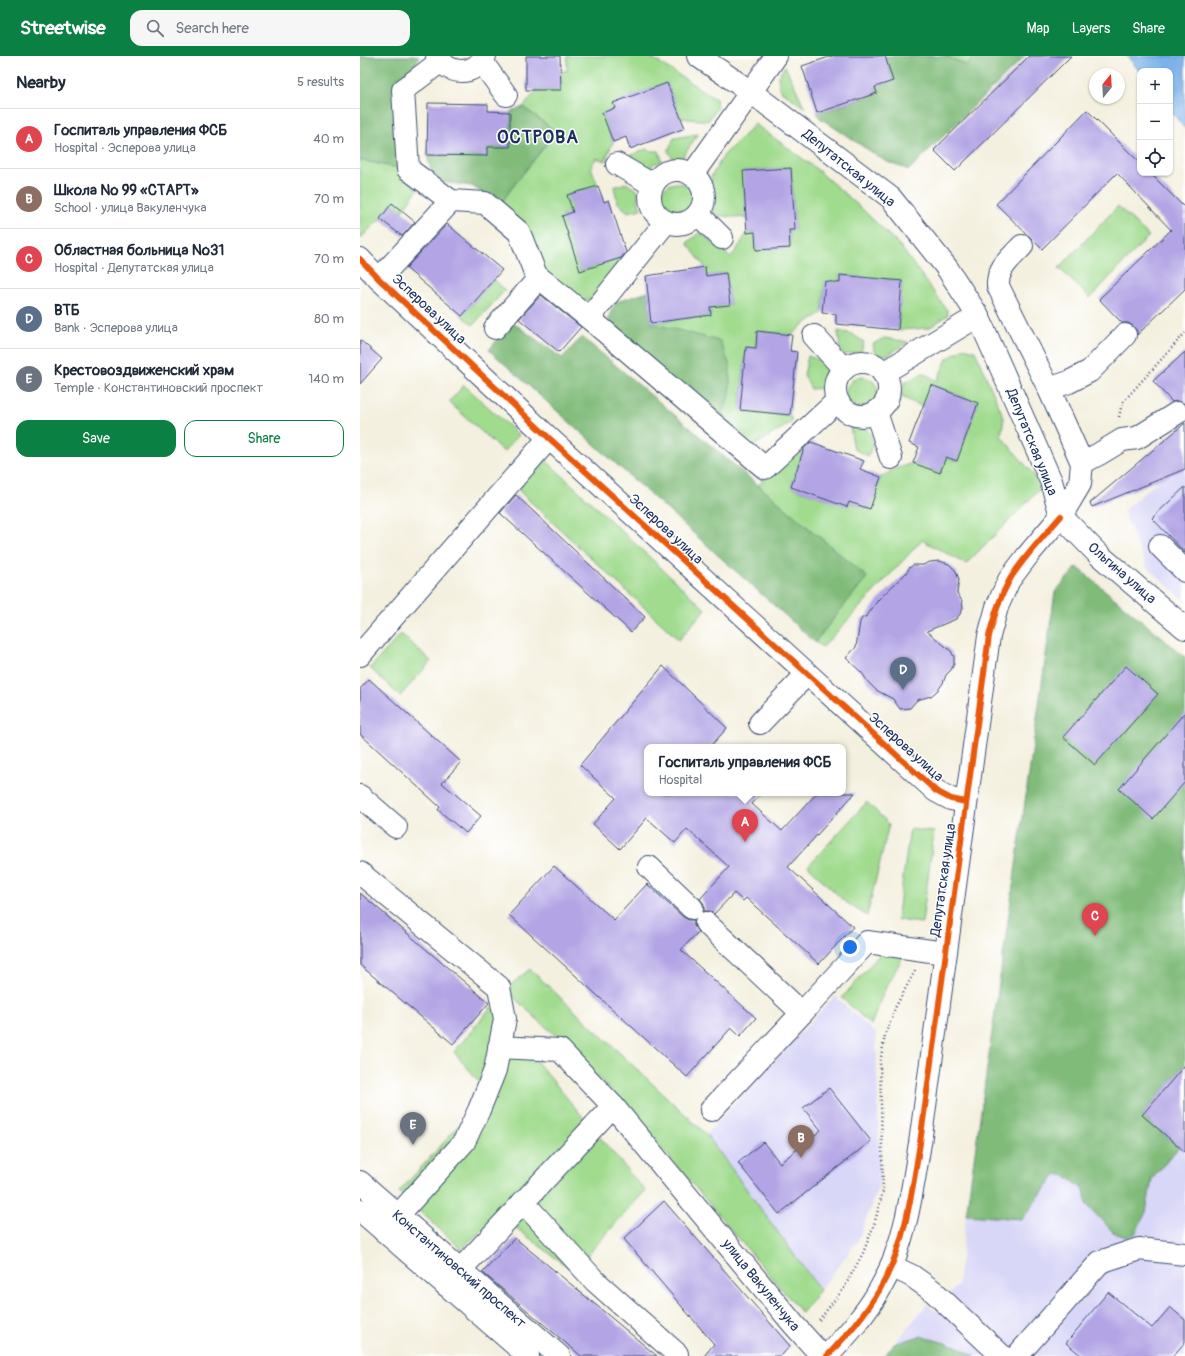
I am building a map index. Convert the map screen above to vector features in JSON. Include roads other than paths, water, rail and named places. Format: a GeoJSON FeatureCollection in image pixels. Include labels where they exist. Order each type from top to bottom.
{"type":"FeatureCollection","features":[{"type":"Feature","properties":{"kind":"street","name":"Депутатская улица"},"geometry":{"type":"LineString","coordinates":[[698,56],[751,92],[891,198],[948,268],[978,316],[1051,481],[1061,516],[1028,555],[1010,580],[997,607],[989,636],[966,802],[936,951],[912,1195],[904,1231],[881,1289],[858,1323],[827,1356]]}},
{"type":"Feature","properties":{"kind":"street"},"geometry":{"type":"LineString","coordinates":[[692,175],[776,56]]}},
{"type":"Feature","properties":{"kind":"street"},"geometry":{"type":"LineString","coordinates":[[506,95],[484,59],[474,68],[466,71],[448,68],[439,59],[403,90],[408,169],[451,201],[485,203],[519,232],[536,275],[539,278],[589,318],[766,468],[837,401]]}},
{"type":"Feature","properties":{"kind":"street"},"geometry":{"type":"LineString","coordinates":[[617,164],[653,185]]}},
{"type":"Feature","properties":{"kind":"street"},"geometry":{"type":"LineString","coordinates":[[675,170],[684,171],[692,175],[703,189],[704,197],[698,214],[692,220],[684,223],[675,224],[666,222],[659,217],[650,202],[650,193],[653,185],[659,177],[666,172],[675,170]]}},
{"type":"Feature","properties":{"kind":"street"},"geometry":{"type":"LineString","coordinates":[[379,279],[451,201]]}},
{"type":"Feature","properties":{"kind":"street"},"geometry":{"type":"LineString","coordinates":[[698,214],[722,238]]}},
{"type":"Feature","properties":{"kind":"street"},"geometry":{"type":"LineString","coordinates":[[589,318],[666,222]]}},
{"type":"Feature","properties":{"kind":"street"},"geometry":{"type":"LineString","coordinates":[[1022,246],[1002,269],[998,277],[998,286],[1049,389],[1082,462],[1080,484],[1061,516]]}},
{"type":"Feature","properties":{"kind":"street","name":"Эсперова улица"},"geometry":{"type":"LineString","coordinates":[[360,259],[379,279],[549,438],[936,791],[951,799],[966,802]]}},
{"type":"Feature","properties":{"kind":"street"},"geometry":{"type":"LineString","coordinates":[[495,328],[539,278]]}},
{"type":"Feature","properties":{"kind":"street"},"geometry":{"type":"LineString","coordinates":[[883,373],[978,316]]}},
{"type":"Feature","properties":{"kind":"street"},"geometry":{"type":"LineString","coordinates":[[1049,389],[1069,382],[1090,370],[1125,335]]}},
{"type":"Feature","properties":{"kind":"street"},"geometry":{"type":"LineString","coordinates":[[814,336],[844,369]]}},
{"type":"Feature","properties":{"kind":"street"},"geometry":{"type":"LineString","coordinates":[[860,363],[877,367],[883,373],[889,390],[887,399],[876,412],[868,416],[850,414],[843,409],[837,401],[835,384],[838,376],[844,369],[851,365],[860,363]]}},
{"type":"Feature","properties":{"kind":"street"},"geometry":{"type":"LineString","coordinates":[[876,412],[891,458]]}},
{"type":"Feature","properties":{"kind":"street"},"geometry":{"type":"LineString","coordinates":[[1082,462],[1122,440],[1136,438],[1177,413]]}},
{"type":"Feature","properties":{"kind":"street"},"geometry":{"type":"LineString","coordinates":[[360,655],[549,438]]}},
{"type":"Feature","properties":{"kind":"street","name":"Ольгина улица"},"geometry":{"type":"LineString","coordinates":[[1061,516],[1099,555],[1181,618]]}},
{"type":"Feature","properties":{"kind":"street"},"geometry":{"type":"LineString","coordinates":[[1160,546],[1185,570]]}},
{"type":"Feature","properties":{"kind":"street"},"geometry":{"type":"LineString","coordinates":[[760,723],[806,674]]}},
{"type":"Feature","properties":{"kind":"street"},"geometry":{"type":"LineString","coordinates":[[362,803],[396,827]]}},
{"type":"Feature","properties":{"kind":"street"},"geometry":{"type":"LineString","coordinates":[[648,867],[802,1013]]}},
{"type":"Feature","properties":{"kind":"street"},"geometry":{"type":"LineString","coordinates":[[360,873],[499,987],[505,1020],[495,1070],[480,1110],[464,1142],[391,1223]]}},
{"type":"Feature","properties":{"kind":"street"},"geometry":{"type":"LineString","coordinates":[[711,1110],[867,942],[936,951]]}},
{"type":"Feature","properties":{"kind":"street","name":"улица Вакуленчука"},"geometry":{"type":"LineString","coordinates":[[500,1047],[560,1050],[612,1106],[794,1325],[822,1356]]}},
{"type":"Feature","properties":{"kind":"street"},"geometry":{"type":"LineString","coordinates":[[453,1277],[612,1106]]}},
{"type":"Feature","properties":{"kind":"street","name":"Константиновский проспект"},"geometry":{"type":"LineString","coordinates":[[360,1182],[391,1223],[453,1277],[551,1353]]}},
{"type":"Feature","properties":{"kind":"street"},"geometry":{"type":"LineString","coordinates":[[523,1202],[594,1280],[677,1354]]}},
{"type":"Feature","properties":{"kind":"street","name":"Константиновский проспект"},"geometry":{"type":"LineString","coordinates":[[360,1210],[391,1223]]}},
{"type":"Feature","properties":{"kind":"street"},"geometry":{"type":"LineString","coordinates":[[1017,1356],[1100,1262],[1139,1249],[1185,1254]]}},
{"type":"Feature","properties":{"kind":"street"},"geometry":{"type":"LineString","coordinates":[[891,1266],[912,1276],[933,1291],[1002,1356]]}},
{"type":"Feature","properties":{"kind":"street","name":"Константиновский проспект"},"geometry":{"type":"LineString","coordinates":[[453,1277],[528,1356]]}},
{"type":"Feature","properties":{"kind":"water"},"geometry":{"type":"Polygon","coordinates":[[[1127,56],[1185,56],[1185,129],[1173,114],[1173,68],[1137,68],[1127,56]]]}},
{"type":"Feature","properties":{"kind":"place","name":"ВТБ"},"geometry":{"type":"Point","coordinates":[903,690]}},
{"type":"Feature","properties":{"kind":"place","name":"Госпиталь управления ФСБ"},"geometry":{"type":"Point","coordinates":[745,842]}},
{"type":"Feature","properties":{"kind":"place","name":"Областная больница №31"},"geometry":{"type":"Point","coordinates":[1095,936]}},
{"type":"Feature","properties":{"kind":"place","name":"Крестовоздвиженский храм"},"geometry":{"type":"Point","coordinates":[413,1145]}},
{"type":"Feature","properties":{"kind":"place","name":"Школа № 99 «СТАРТ»"},"geometry":{"type":"Point","coordinates":[801,1158]}},
{"type":"Feature","properties":{"kind":"district","name":"ОСТРОВА"},"geometry":{"type":"Point","coordinates":[538,137]}}]}
